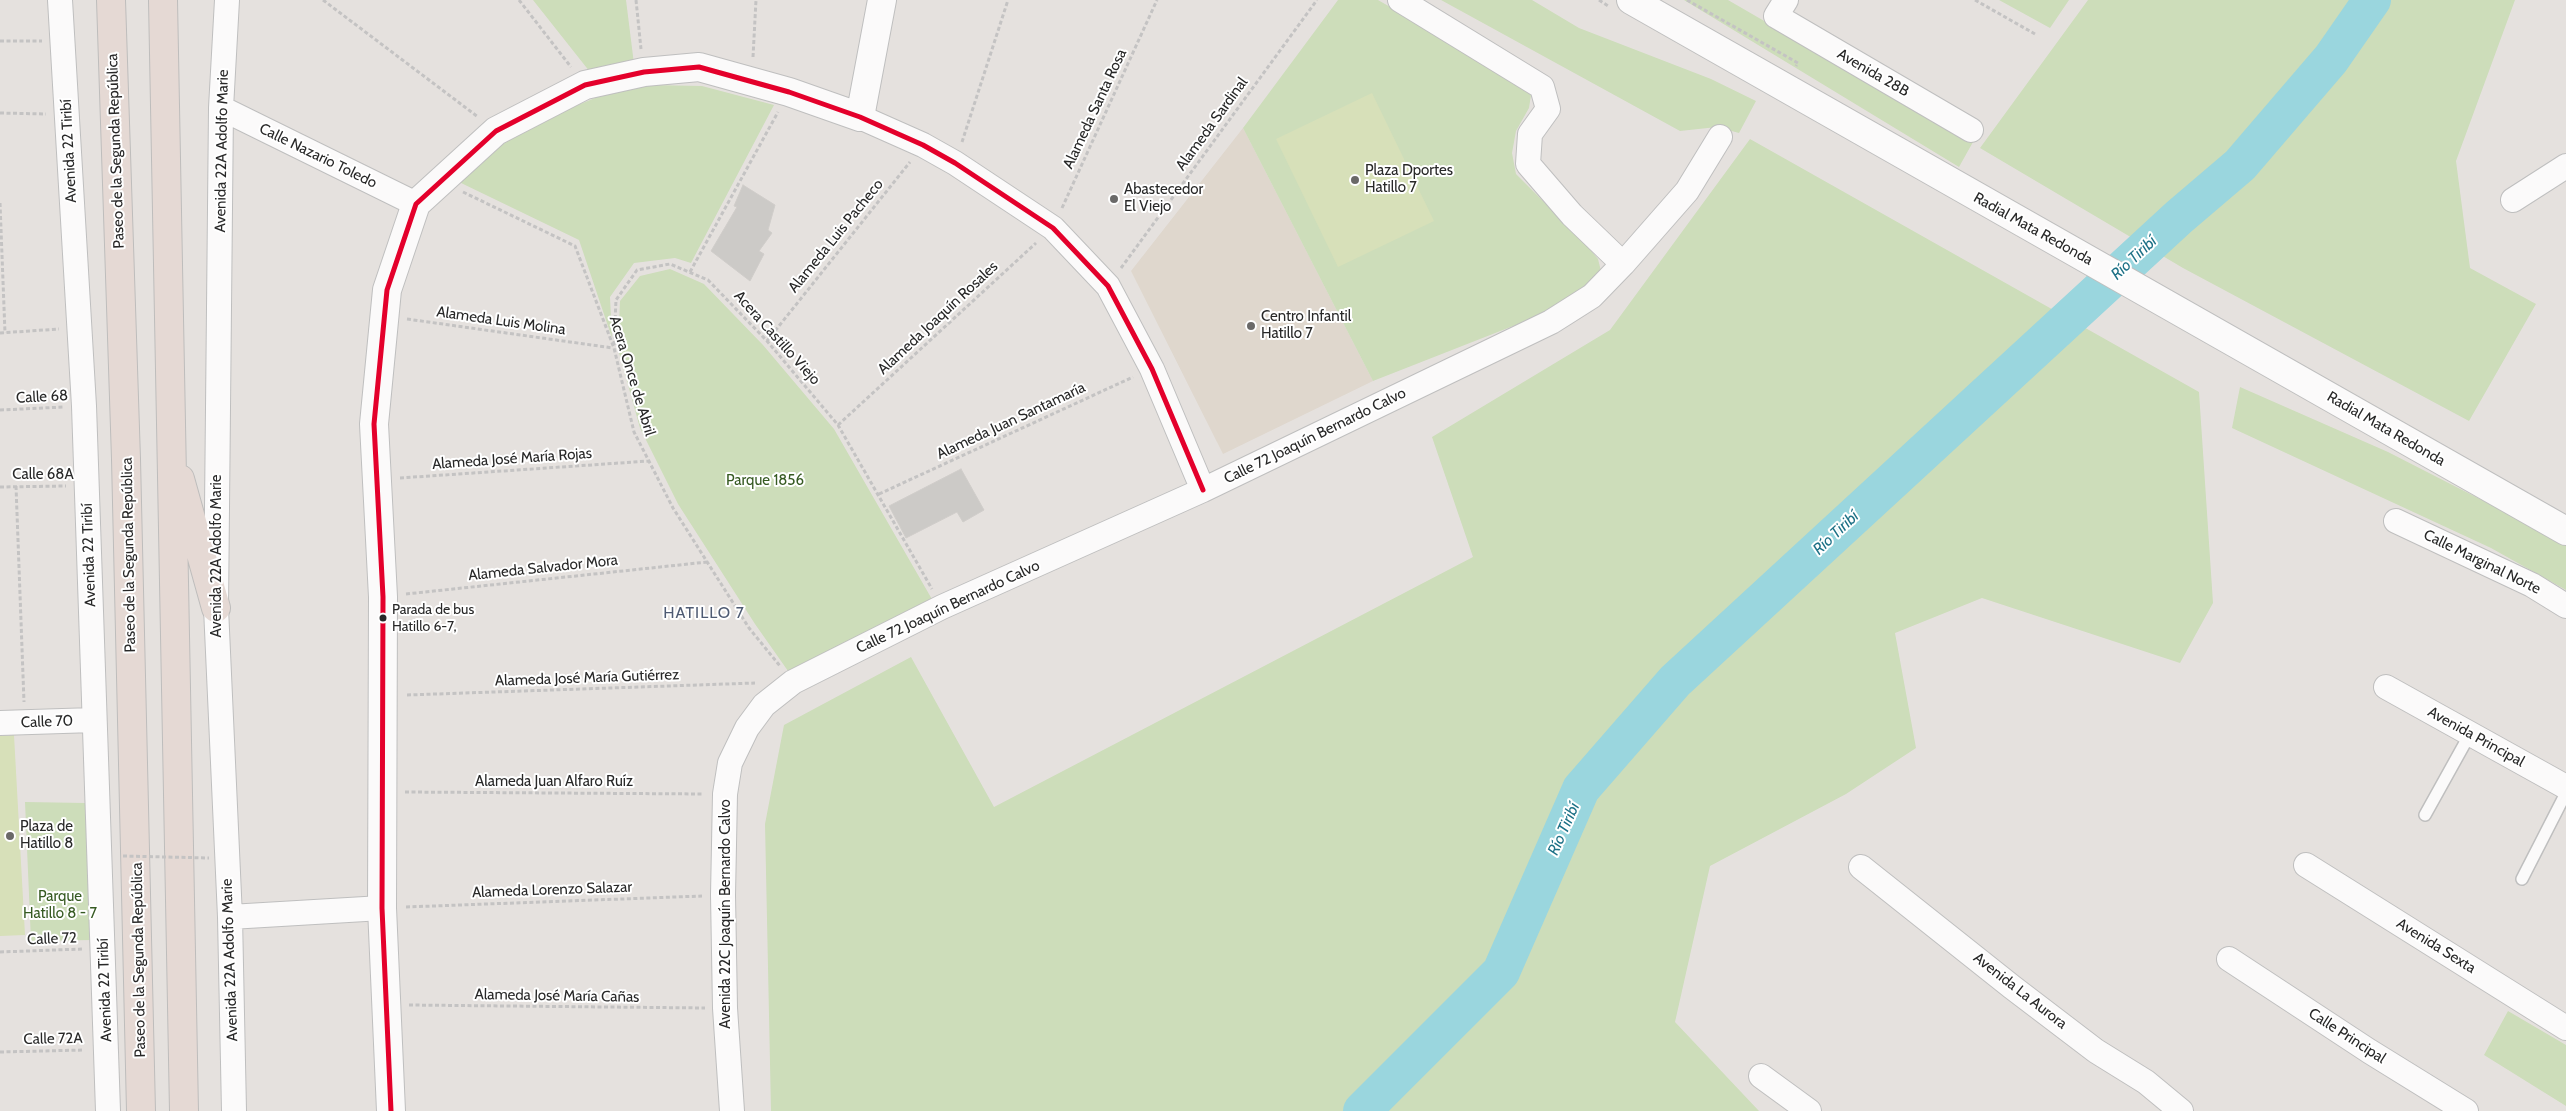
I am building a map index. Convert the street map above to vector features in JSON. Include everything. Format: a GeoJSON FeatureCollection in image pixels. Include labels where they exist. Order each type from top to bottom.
{"type":"FeatureCollection","features":[{"type":"Feature","properties":{"kind":"highway","name":"Paseo de la Segunda República"},"geometry":{"type":"LineString","coordinates":[[111,0],[127,488],[142,1111]]}},
{"type":"Feature","properties":{"kind":"highway"},"geometry":{"type":"LineString","coordinates":[[163,0],[184,1111]]}},
{"type":"Feature","properties":{"kind":"highway"},"geometry":{"type":"LineString","coordinates":[[170,441],[216,608]]}},
{"type":"Feature","properties":{"kind":"street","name":"Avenida 22 Tiribí"},"geometry":{"type":"LineString","coordinates":[[60,0],[84,406],[94,720],[104,948],[108,1111]]}},
{"type":"Feature","properties":{"kind":"street","name":"Avenida 22A Adolfo Marie"},"geometry":{"type":"LineString","coordinates":[[227,0],[221,108],[216,608],[230,917],[234,1111]]}},
{"type":"Feature","properties":{"kind":"street"},"geometry":{"type":"LineString","coordinates":[[860,117],[882,0]]}},
{"type":"Feature","properties":{"kind":"street"},"geometry":{"type":"LineString","coordinates":[[1400,0],[1542,87],[1548,109],[1530,134],[1528,164],[1572,215],[1622,264]]}},
{"type":"Feature","properties":{"kind":"street","name":"Radial Mata Redonda"},"geometry":{"type":"LineString","coordinates":[[1631,0],[2566,532]]}},
{"type":"Feature","properties":{"kind":"street","name":"Avenida 28B"},"geometry":{"type":"LineString","coordinates":[[1781,8],[1971,130]]}},
{"type":"Feature","properties":{"kind":"street"},"geometry":{"type":"LineString","coordinates":[[391,1111],[388,1005],[382,908],[383,792],[381,696],[383,597],[374,424],[384,316],[387,290],[416,204],[496,130],[585,85],[644,72],[699,67],[752,80],[789,92],[860,117],[923,145],[955,163],[1053,228],[1108,286],[1152,369],[1203,490]]}},
{"type":"Feature","properties":{"kind":"street","name":"Calle Nazario Toledo"},"geometry":{"type":"LineString","coordinates":[[221,108],[416,204]]}},
{"type":"Feature","properties":{"kind":"street","name":"Calle 72 Joaquín Bernardo Calvo"},"geometry":{"type":"LineString","coordinates":[[793,682],[942,607],[1203,490],[1551,322],[1592,296],[1622,264],[1687,191],[1720,137]]}},
{"type":"Feature","properties":{"kind":"street"},"geometry":{"type":"LineString","coordinates":[[2513,200],[2566,166]]}},
{"type":"Feature","properties":{"kind":"street","name":"Calle Marginal Norte"},"geometry":{"type":"LineString","coordinates":[[2396,521],[2532,585],[2566,606]]}},
{"type":"Feature","properties":{"kind":"street","name":"Avenida 22C Joaquín Bernardo Calvo"},"geometry":{"type":"LineString","coordinates":[[732,1111],[726,1008],[723,895],[725,794],[730,763],[747,728],[764,704],[793,682]]}},
{"type":"Feature","properties":{"kind":"street","name":"Avenida Principal"},"geometry":{"type":"LineString","coordinates":[[2386,688],[2566,787]]}},
{"type":"Feature","properties":{"kind":"street","name":"Calle 70"},"geometry":{"type":"LineString","coordinates":[[0,723],[94,720]]}},
{"type":"Feature","properties":{"kind":"street","name":"Avenida Sexta"},"geometry":{"type":"LineString","coordinates":[[2306,865],[2566,1028]]}},
{"type":"Feature","properties":{"kind":"street","name":"Avenida La Aurora"},"geometry":{"type":"LineString","coordinates":[[1861,866],[2020,993],[2096,1051],[2146,1082],[2181,1111]]}},
{"type":"Feature","properties":{"kind":"street"},"geometry":{"type":"LineString","coordinates":[[230,917],[382,908]]}},
{"type":"Feature","properties":{"kind":"street","name":"Calle Principal"},"geometry":{"type":"LineString","coordinates":[[2229,959],[2369,1051],[2466,1111]]}},
{"type":"Feature","properties":{"kind":"street"},"geometry":{"type":"LineString","coordinates":[[1761,1076],[1799,1108]]}},
{"type":"Feature","properties":{"kind":"lane"},"geometry":{"type":"LineString","coordinates":[[2425,815],[2470,734]]}},
{"type":"Feature","properties":{"kind":"lane"},"geometry":{"type":"LineString","coordinates":[[2522,879],[2566,793]]}},
{"type":"Feature","properties":{"kind":"path"},"geometry":{"type":"LineString","coordinates":[[323,0],[496,130]]}},
{"type":"Feature","properties":{"kind":"path"},"geometry":{"type":"LineString","coordinates":[[519,0],[585,85]]}},
{"type":"Feature","properties":{"kind":"path"},"geometry":{"type":"LineString","coordinates":[[636,0],[644,72]]}},
{"type":"Feature","properties":{"kind":"path"},"geometry":{"type":"LineString","coordinates":[[752,80],[756,0]]}},
{"type":"Feature","properties":{"kind":"path"},"geometry":{"type":"LineString","coordinates":[[955,163],[1008,0]]}},
{"type":"Feature","properties":{"kind":"path","name":"Alameda Santa Rosa"},"geometry":{"type":"LineString","coordinates":[[1053,228],[1158,0]]}},
{"type":"Feature","properties":{"kind":"path","name":"Alameda Sardinal"},"geometry":{"type":"LineString","coordinates":[[1108,286],[1317,0]]}},
{"type":"Feature","properties":{"kind":"path"},"geometry":{"type":"LineString","coordinates":[[1975,0],[2035,34]]}},
{"type":"Feature","properties":{"kind":"path"},"geometry":{"type":"LineString","coordinates":[[0,41],[62,41]]}},
{"type":"Feature","properties":{"kind":"path"},"geometry":{"type":"LineString","coordinates":[[690,272],[789,92]]}},
{"type":"Feature","properties":{"kind":"path"},"geometry":{"type":"LineString","coordinates":[[0,113],[67,115]]}},
{"type":"Feature","properties":{"kind":"path","name":"Alameda Luis Pacheco"},"geometry":{"type":"LineString","coordinates":[[767,341],[923,145]]}},
{"type":"Feature","properties":{"kind":"path","name":"Acera Once de Abril"},"geometry":{"type":"LineString","coordinates":[[439,181],[575,246],[614,348],[634,432],[672,508],[749,628],[793,682]]}},
{"type":"Feature","properties":{"kind":"path"},"geometry":{"type":"LineString","coordinates":[[0,203],[5,333]]}},
{"type":"Feature","properties":{"kind":"path","name":"Alameda Joaquín Rosales"},"geometry":{"type":"LineString","coordinates":[[838,425],[1053,228]]}},
{"type":"Feature","properties":{"kind":"path","name":"Acera Castillo Viejo"},"geometry":{"type":"LineString","coordinates":[[614,348],[616,300],[638,270],[670,264],[708,280],[767,341],[838,425],[880,494],[942,607]]}},
{"type":"Feature","properties":{"kind":"path","name":"Alameda Luis Molina"},"geometry":{"type":"LineString","coordinates":[[384,316],[614,348]]}},
{"type":"Feature","properties":{"kind":"path"},"geometry":{"type":"LineString","coordinates":[[0,333],[80,328]]}},
{"type":"Feature","properties":{"kind":"path","name":"Alameda Juan Santamaría"},"geometry":{"type":"LineString","coordinates":[[880,494],[1152,369]]}},
{"type":"Feature","properties":{"kind":"path","name":"Calle 68"},"geometry":{"type":"LineString","coordinates":[[0,410],[84,406]]}},
{"type":"Feature","properties":{"kind":"path","name":"Alameda José María Rojas"},"geometry":{"type":"LineString","coordinates":[[377,480],[649,461]]}},
{"type":"Feature","properties":{"kind":"path"},"geometry":{"type":"LineString","coordinates":[[16,486],[24,723]]}},
{"type":"Feature","properties":{"kind":"path","name":"Calle 68A"},"geometry":{"type":"LineString","coordinates":[[0,487],[87,486]]}},
{"type":"Feature","properties":{"kind":"path","name":"Alameda Salvador Mora"},"geometry":{"type":"LineString","coordinates":[[383,597],[707,562]]}},
{"type":"Feature","properties":{"kind":"path","name":"Alameda José María Gutiérrez"},"geometry":{"type":"LineString","coordinates":[[381,696],[793,682]]}},
{"type":"Feature","properties":{"kind":"path","name":"Alameda Juan Alfaro Ruíz"},"geometry":{"type":"LineString","coordinates":[[383,792],[725,794]]}},
{"type":"Feature","properties":{"kind":"path"},"geometry":{"type":"LineString","coordinates":[[123,856],[209,858]]}},
{"type":"Feature","properties":{"kind":"path","name":"Alameda Lorenzo Salazar"},"geometry":{"type":"LineString","coordinates":[[382,908],[723,895]]}},
{"type":"Feature","properties":{"kind":"path","name":"Calle 72"},"geometry":{"type":"LineString","coordinates":[[0,952],[104,948]]}},
{"type":"Feature","properties":{"kind":"path","name":"Alameda José María Cañas"},"geometry":{"type":"LineString","coordinates":[[388,1005],[726,1008]]}},
{"type":"Feature","properties":{"kind":"path","name":"Calle 72A"},"geometry":{"type":"LineString","coordinates":[[0,1052],[107,1049]]}},
{"type":"Feature","properties":{"kind":"shaded area","name":"Centro Infantil Hatillo 7"},"geometry":{"type":"Polygon","coordinates":[[[1243,128],[1373,381],[1223,454],[1131,271],[1243,128]]]}},
{"type":"Feature","properties":{"kind":"green space"},"geometry":{"type":"Polygon","coordinates":[[[533,0],[626,0],[634,64],[590,72],[533,0]]]}},
{"type":"Feature","properties":{"kind":"green space"},"geometry":{"type":"Polygon","coordinates":[[[1338,0],[1378,0],[1523,83],[1531,95],[1529,108],[1516,131],[1512,153],[1516,174],[1584,242],[1598,259],[1601,271],[1577,293],[1536,317],[1373,381],[1243,128],[1338,0]]]}},
{"type":"Feature","properties":{"kind":"green space"},"geometry":{"type":"Polygon","coordinates":[[[1441,0],[1532,0],[1579,28],[1711,79],[1756,101],[1739,133],[1717,127],[1680,131],[1441,0]]]}},
{"type":"Feature","properties":{"kind":"green space"},"geometry":{"type":"Polygon","coordinates":[[[1684,0],[1728,0],[1973,142],[1959,167],[1684,0]]]}},
{"type":"Feature","properties":{"kind":"green space"},"geometry":{"type":"Polygon","coordinates":[[[1999,0],[2069,0],[2050,28],[1999,0]]]}},
{"type":"Feature","properties":{"kind":"green space"},"geometry":{"type":"Polygon","coordinates":[[[2088,0],[2515,0],[2456,161],[2470,268],[2536,304],[2469,421],[2183,268],[1980,148],[2088,0]]]}},
{"type":"Feature","properties":{"kind":"green space"},"geometry":{"type":"Polygon","coordinates":[[[650,85],[702,86],[774,105],[691,263],[675,258],[634,263],[610,297],[612,338],[579,240],[459,182],[499,145],[541,120],[600,96],[650,85]]]}},
{"type":"Feature","properties":{"kind":"green space","name":"Plaza Dportes Hatillo 7"},"geometry":{"type":"Polygon","coordinates":[[[1372,93],[1434,221],[1338,267],[1276,139],[1372,93]]]}},
{"type":"Feature","properties":{"kind":"green space"},"geometry":{"type":"Polygon","coordinates":[[[1750,139],[2199,392],[2213,603],[2180,663],[1982,598],[1895,633],[1916,748],[1846,794],[1710,866],[1675,1022],[1759,1111],[771,1111],[765,824],[784,725],[911,657],[994,807],[1473,557],[1432,437],[1610,330],[1750,139]]]}},
{"type":"Feature","properties":{"kind":"green space","name":"Parque 1856"},"geometry":{"type":"Polygon","coordinates":[[[670,269],[704,284],[763,345],[834,429],[933,601],[788,671],[755,624],[678,504],[640,428],[618,349],[620,301],[640,276],[670,269]]]}},
{"type":"Feature","properties":{"kind":"green space"},"geometry":{"type":"Polygon","coordinates":[[[2240,387],[2388,452],[2554,537],[2566,545],[2566,590],[2491,548],[2232,428],[2240,387]]]}},
{"type":"Feature","properties":{"kind":"green space","name":"Plaza de Hatillo 8"},"geometry":{"type":"Polygon","coordinates":[[[14,735],[25,935],[0,936],[0,736],[14,735]]]}},
{"type":"Feature","properties":{"kind":"green space","name":"Parque Hatillo 8 - 7"},"geometry":{"type":"Polygon","coordinates":[[[25,802],[86,803],[93,940],[31,941],[25,802]]]}},
{"type":"Feature","properties":{"kind":"green space"},"geometry":{"type":"Polygon","coordinates":[[[2508,1011],[2566,1045],[2566,1106],[2484,1055],[2508,1011]]]}},
{"type":"Feature","properties":{"kind":"building"},"geometry":{"type":"Polygon","coordinates":[[[743,185],[775,205],[768,230],[772,233],[759,251],[764,254],[750,281],[711,251],[737,207],[734,206],[743,185]]]}},
{"type":"Feature","properties":{"kind":"building"},"geometry":{"type":"Polygon","coordinates":[[[961,469],[984,510],[963,522],[957,512],[906,538],[889,506],[961,469]]]}},
{"type":"Feature","properties":{"kind":"waterway","name":"Río Tiribí"},"geometry":{"type":"LineString","coordinates":[[1362,1111],[1501,972],[1581,789],[1675,681],[2179,217],[2240,165],[2331,59],[2372,0]]}},
{"type":"Feature","properties":{"kind":"transit line"},"geometry":{"type":"LineString","coordinates":[[391,1111],[382,908],[383,597],[374,424],[387,290],[416,204],[496,131],[585,85],[644,72],[699,67],[789,92],[860,117],[923,145],[955,163],[1053,228],[1108,286],[1152,369],[1203,490]]}},
{"type":"Feature","properties":{"kind":"place","name":"Plaza Dportes Hatillo 7"},"geometry":{"type":"Point","coordinates":[1355,180]}},
{"type":"Feature","properties":{"kind":"place","name":"Abastecedor El Viejo"},"geometry":{"type":"Point","coordinates":[1114,199]}},
{"type":"Feature","properties":{"kind":"place","name":"Centro Infantil Hatillo 7"},"geometry":{"type":"Point","coordinates":[1251,326]}},
{"type":"Feature","properties":{"kind":"place","name":"Parada de bus Hatillo 6-7,"},"geometry":{"type":"Point","coordinates":[383,618]}},
{"type":"Feature","properties":{"kind":"place","name":"Plaza de Hatillo 8"},"geometry":{"type":"Point","coordinates":[10,836]}},
{"type":"Feature","properties":{"kind":"district","name":"HATILLO 7"},"geometry":{"type":"Point","coordinates":[704,613]}}]}
